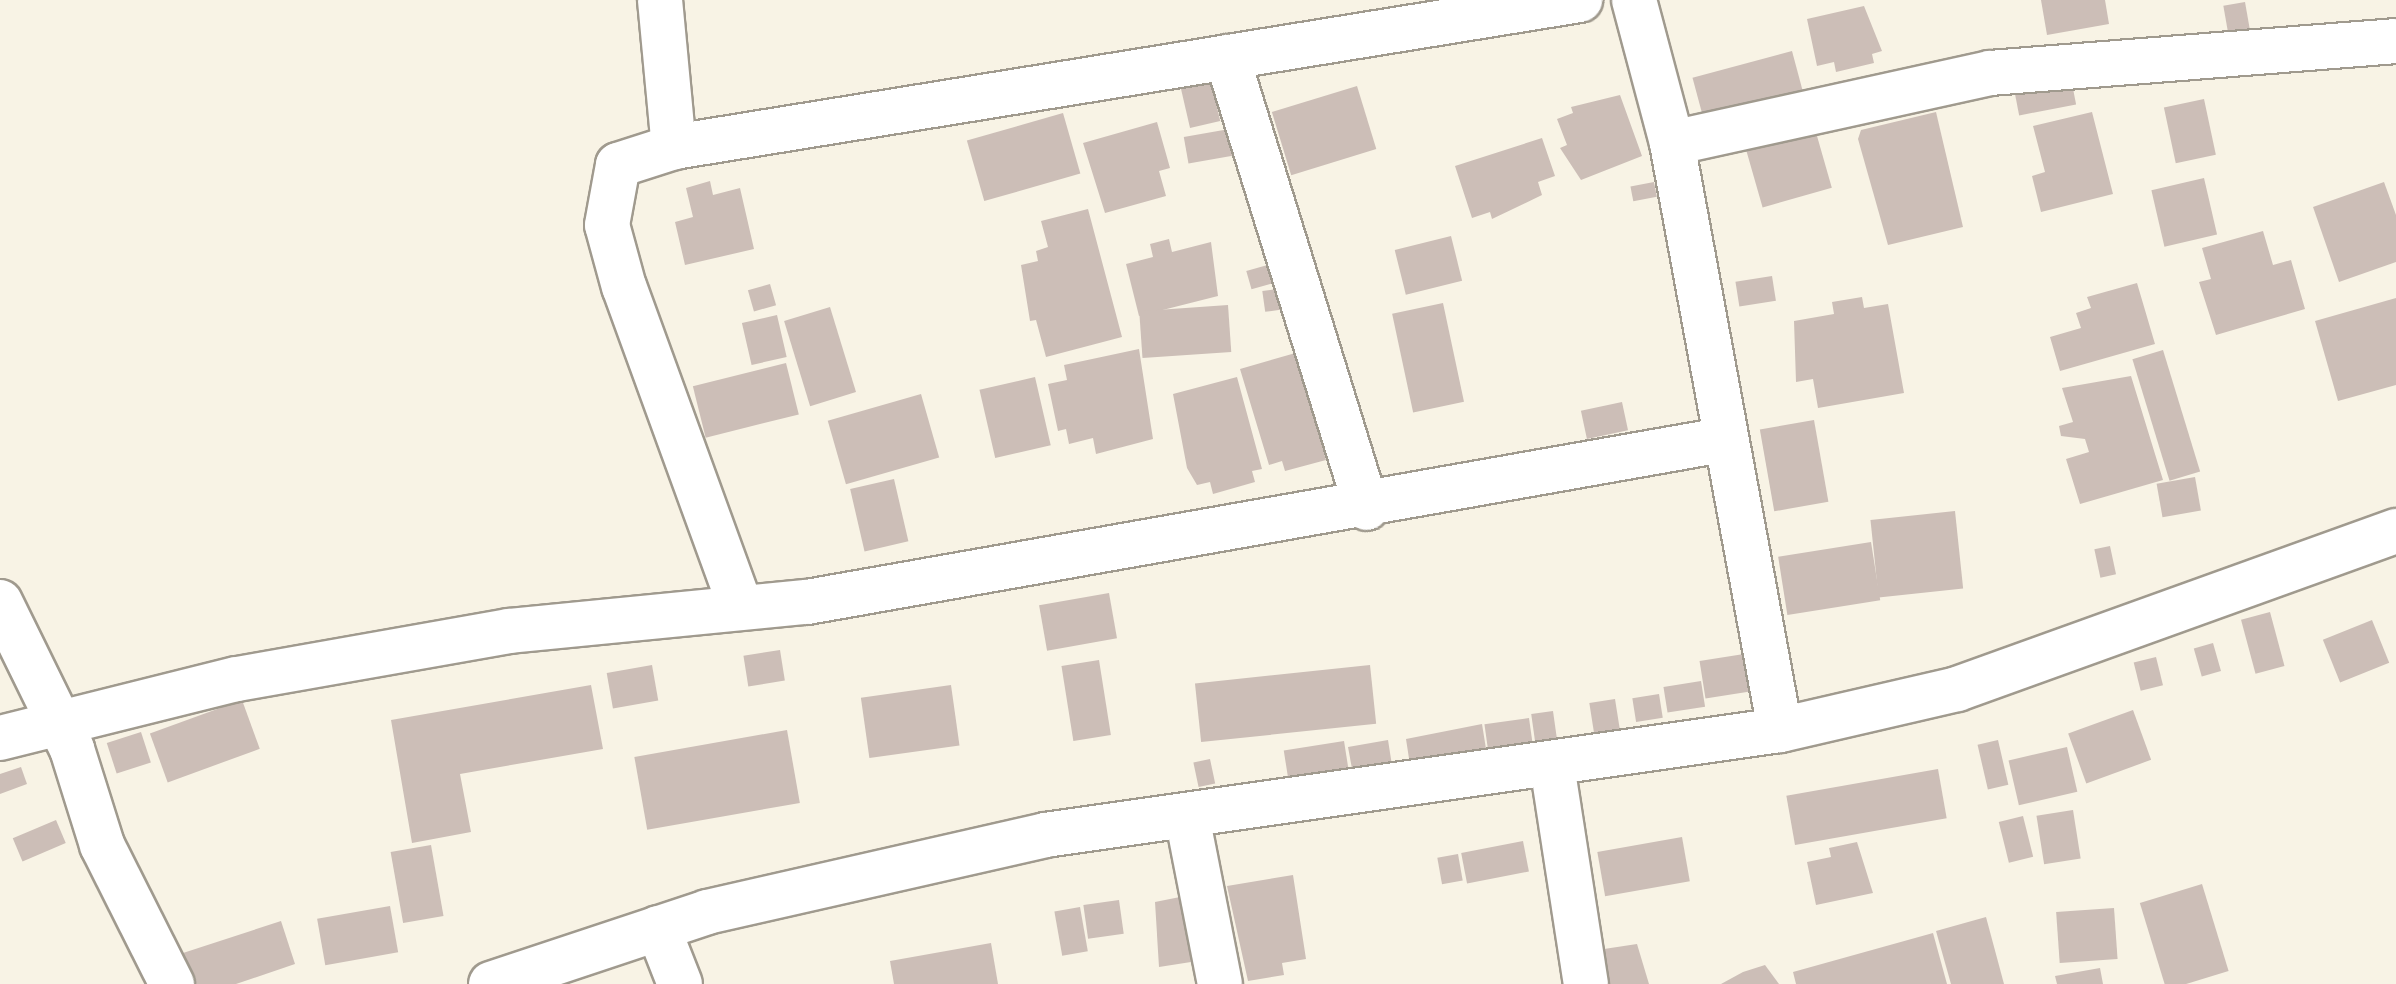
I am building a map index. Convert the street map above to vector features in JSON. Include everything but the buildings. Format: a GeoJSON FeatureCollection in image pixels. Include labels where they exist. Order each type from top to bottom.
{"type":"FeatureCollection","features":[{"type":"Feature","properties":{"kind":"street"},"geometry":{"type":"LineString","coordinates":[[660,0],[674,147]]}},
{"type":"Feature","properties":{"kind":"street"},"geometry":{"type":"LineString","coordinates":[[740,605],[607,225],[618,165],[674,147],[1580,0]]}},
{"type":"Feature","properties":{"kind":"street"},"geometry":{"type":"LineString","coordinates":[[1634,0],[1672,143],[1722,440],[1780,730]]}},
{"type":"Feature","properties":{"kind":"street"},"geometry":{"type":"LineString","coordinates":[[1672,143],[1990,73],[2396,41]]}},
{"type":"Feature","properties":{"kind":"street"},"geometry":{"type":"LineString","coordinates":[[1227,57],[1367,508]]}},
{"type":"Feature","properties":{"kind":"street"},"geometry":{"type":"LineString","coordinates":[[0,738],[58,720],[509,631],[740,605],[807,602],[1367,508],[1722,440]]}},
{"type":"Feature","properties":{"kind":"street"},"geometry":{"type":"LineString","coordinates":[[491,984],[658,928],[1045,835],[1552,765],[1780,730],[1957,689],[2396,531]]}},
{"type":"Feature","properties":{"kind":"street"},"geometry":{"type":"LineString","coordinates":[[0,602],[58,720],[102,845],[172,984]]}},
{"type":"Feature","properties":{"kind":"street"},"geometry":{"type":"LineString","coordinates":[[1552,765],[1586,984]]}},
{"type":"Feature","properties":{"kind":"street"},"geometry":{"type":"LineString","coordinates":[[1187,816],[1220,984]]}},
{"type":"Feature","properties":{"kind":"street"},"geometry":{"type":"LineString","coordinates":[[658,928],[680,984]]}}]}
